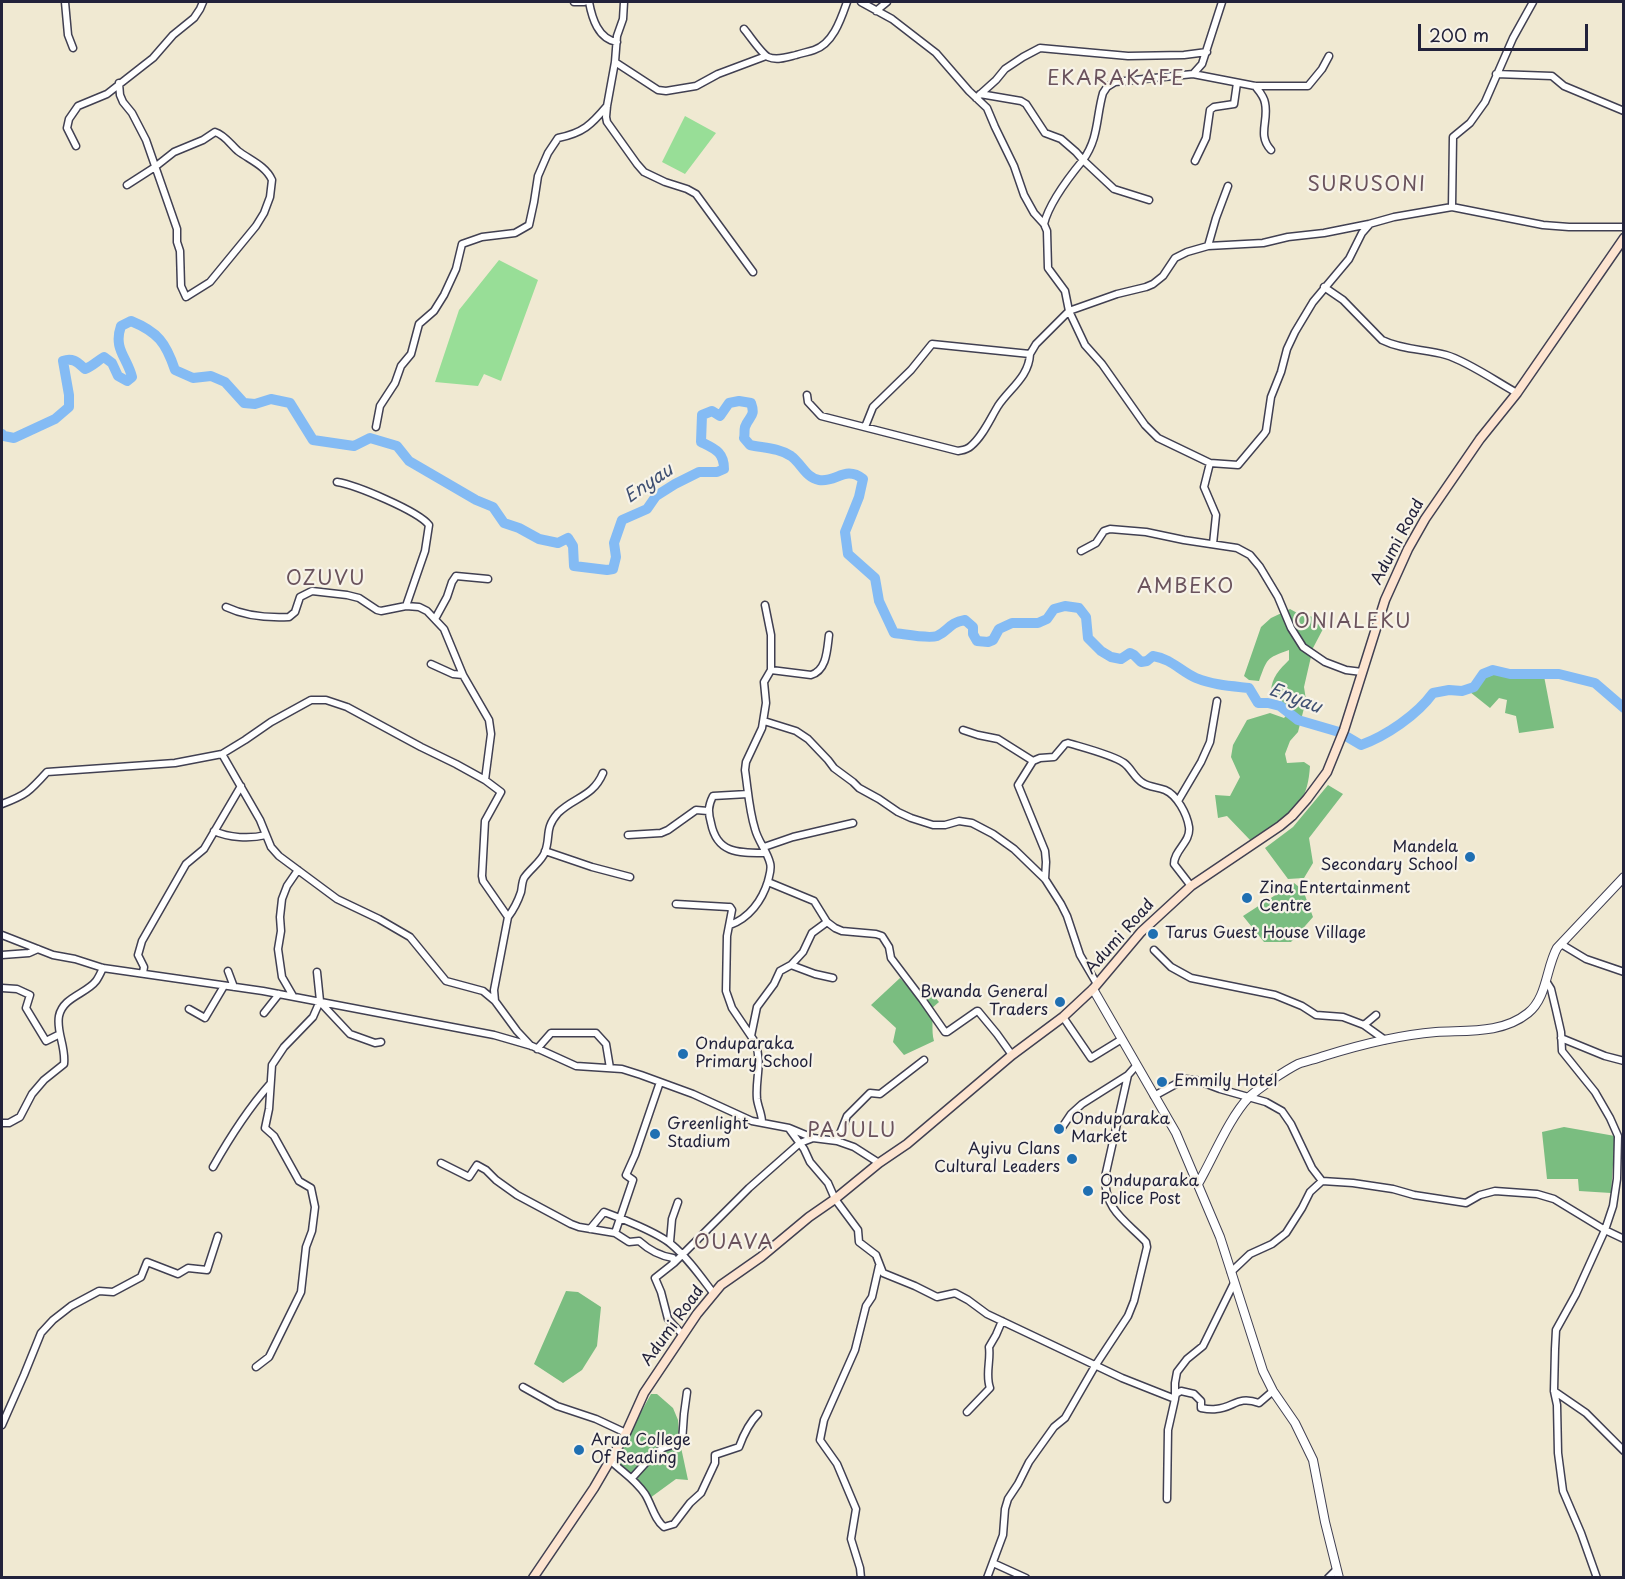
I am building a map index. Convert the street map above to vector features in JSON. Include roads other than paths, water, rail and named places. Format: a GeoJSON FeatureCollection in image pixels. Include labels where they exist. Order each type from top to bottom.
{"type":"FeatureCollection","features":[{"type":"Feature","properties":{"kind":"main road","name":"Adumi Road"},"geometry":{"type":"LineString","coordinates":[[533,1577],[594,1488],[626,1433],[644,1393],[682,1334],[721,1285],[761,1257],[802,1222],[907,1143],[1012,1055],[1063,1017],[1095,987],[1141,932],[1191,886],[1292,816],[1327,772],[1385,600],[1419,529],[1480,439],[1517,393],[1620,251],[1623,238]]}},
{"type":"Feature","properties":{"kind":"street"},"geometry":{"type":"LineString","coordinates":[[65,2],[68,35],[73,48]]}},
{"type":"Feature","properties":{"kind":"street"},"geometry":{"type":"LineString","coordinates":[[76,147],[67,128],[74,110],[107,94],[153,58],[169,38],[194,18],[203,2]]}},
{"type":"Feature","properties":{"kind":"street"},"geometry":{"type":"LineString","coordinates":[[574,2],[584,2]]}},
{"type":"Feature","properties":{"kind":"street"},"geometry":{"type":"LineString","coordinates":[[589,2],[593,19],[602,34],[612,42],[617,42]]}},
{"type":"Feature","properties":{"kind":"street"},"geometry":{"type":"LineString","coordinates":[[624,2],[607,106],[606,117],[610,128],[644,172],[696,194],[753,272]]}},
{"type":"Feature","properties":{"kind":"street"},"geometry":{"type":"LineString","coordinates":[[744,29],[766,56],[780,59],[822,46],[830,38],[840,21],[847,2]]}},
{"type":"Feature","properties":{"kind":"street"},"geometry":{"type":"LineString","coordinates":[[861,2],[892,19],[936,53],[978,96],[987,108],[1014,165],[1024,195],[1034,213],[1044,224],[1048,235],[1048,268],[1065,291],[1069,310],[1085,345],[1102,364],[1145,425],[1158,438],[1210,463],[1238,465],[1266,431],[1271,397],[1287,349],[1305,313],[1349,259],[1369,224]]}},
{"type":"Feature","properties":{"kind":"street"},"geometry":{"type":"LineString","coordinates":[[876,11],[887,2]]}},
{"type":"Feature","properties":{"kind":"street"},"geometry":{"type":"LineString","coordinates":[[1193,75],[1200,68],[1207,52],[1222,2]]}},
{"type":"Feature","properties":{"kind":"street"},"geometry":{"type":"LineString","coordinates":[[1452,207],[1454,136],[1470,123],[1485,102],[1521,21],[1533,2]]}},
{"type":"Feature","properties":{"kind":"street"},"geometry":{"type":"LineString","coordinates":[[978,96],[1005,69],[1040,48],[1128,56],[1184,55],[1207,52]]}},
{"type":"Feature","properties":{"kind":"street"},"geometry":{"type":"LineString","coordinates":[[615,62],[658,90],[666,92],[696,86],[718,74],[766,56]]}},
{"type":"Feature","properties":{"kind":"street"},"geometry":{"type":"LineString","coordinates":[[1044,224],[1046,215],[1059,193],[1090,148],[1098,125],[1103,93],[1115,82],[1193,75],[1255,86],[1308,86],[1329,56]]}},
{"type":"Feature","properties":{"kind":"street"},"geometry":{"type":"LineString","coordinates":[[1496,74],[1550,75],[1564,86],[1623,111]]}},
{"type":"Feature","properties":{"kind":"street"},"geometry":{"type":"LineString","coordinates":[[119,83],[120,95],[146,141],[156,167],[177,229],[182,286],[186,297],[210,282],[256,226],[267,204],[272,180],[264,169],[239,151],[220,133],[215,132],[203,140],[174,152],[156,167],[127,185]]}},
{"type":"Feature","properties":{"kind":"street"},"geometry":{"type":"LineString","coordinates":[[1195,161],[1206,138],[1210,110],[1214,107],[1234,104],[1237,83]]}},
{"type":"Feature","properties":{"kind":"street"},"geometry":{"type":"LineString","coordinates":[[1255,86],[1264,100],[1266,119],[1263,132],[1265,142],[1271,150]]}},
{"type":"Feature","properties":{"kind":"street"},"geometry":{"type":"LineString","coordinates":[[978,96],[1021,100],[1045,133],[1061,139],[1114,189],[1149,200]]}},
{"type":"Feature","properties":{"kind":"street"},"geometry":{"type":"LineString","coordinates":[[376,427],[380,406],[397,378],[401,366],[411,354],[419,324],[434,310],[444,295],[456,269],[462,244],[482,237],[515,233],[529,225],[538,176],[548,153],[558,138],[582,131],[607,106]]}},
{"type":"Feature","properties":{"kind":"street"},"geometry":{"type":"LineString","coordinates":[[1208,246],[1228,186]]}},
{"type":"Feature","properties":{"kind":"street"},"geometry":{"type":"LineString","coordinates":[[807,394],[808,402],[820,416],[958,451],[964,450],[980,436],[1000,403],[1017,384],[1036,344],[1069,310],[1153,284],[1163,276],[1175,258],[1186,252],[1208,246],[1263,243],[1288,237],[1324,233],[1452,207],[1543,225],[1623,227]]}},
{"type":"Feature","properties":{"kind":"street"},"geometry":{"type":"LineString","coordinates":[[1324,287],[1343,300],[1382,340],[1397,346],[1452,357],[1517,393]]}},
{"type":"Feature","properties":{"kind":"street"},"geometry":{"type":"LineString","coordinates":[[865,427],[873,407],[911,370],[932,344],[1030,354]]}},
{"type":"Feature","properties":{"kind":"street"},"geometry":{"type":"LineString","coordinates":[[1210,463],[1204,487],[1216,516],[1213,544]]}},
{"type":"Feature","properties":{"kind":"street"},"geometry":{"type":"LineString","coordinates":[[337,482],[386,500],[429,525],[425,551],[406,606]]}},
{"type":"Feature","properties":{"kind":"street"},"geometry":{"type":"LineString","coordinates":[[1081,551],[1096,543],[1107,530],[1146,532],[1244,551],[1255,560],[1282,603],[1291,628],[1303,647],[1325,662],[1346,670],[1362,672]]}},
{"type":"Feature","properties":{"kind":"street"},"geometry":{"type":"LineString","coordinates":[[435,619],[456,576],[488,579]]}},
{"type":"Feature","properties":{"kind":"street"},"geometry":{"type":"LineString","coordinates":[[226,607],[250,615],[289,617],[295,612],[300,597],[312,591],[359,598],[381,611],[406,606],[423,608],[444,629],[463,675],[486,713],[491,729],[485,780]]}},
{"type":"Feature","properties":{"kind":"street"},"geometry":{"type":"LineString","coordinates":[[729,926],[759,903],[771,868],[755,831],[748,794],[746,762],[762,728],[766,703],[764,682],[771,670],[771,635],[765,605]]}},
{"type":"Feature","properties":{"kind":"street"},"geometry":{"type":"LineString","coordinates":[[771,670],[811,675],[817,673],[826,656],[828,635]]}},
{"type":"Feature","properties":{"kind":"street"},"geometry":{"type":"LineString","coordinates":[[431,664],[453,674],[463,675]]}},
{"type":"Feature","properties":{"kind":"street"},"geometry":{"type":"LineString","coordinates":[[2,804],[24,795],[47,772],[175,763],[222,754],[310,700],[326,700],[347,707],[456,764],[501,792],[485,821],[482,876],[483,881],[508,917]]}},
{"type":"Feature","properties":{"kind":"street"},"geometry":{"type":"LineString","coordinates":[[1178,801],[1210,742],[1217,701]]}},
{"type":"Feature","properties":{"kind":"street"},"geometry":{"type":"LineString","coordinates":[[764,720],[796,731],[807,739],[834,768],[859,788],[904,815],[933,825],[963,821],[976,825],[1014,849],[1045,879],[1067,916],[1080,955],[1095,987],[1136,1066],[1176,1132],[1220,1237],[1263,1371],[1295,1424],[1313,1460],[1337,1574],[1328,1578]]}},
{"type":"Feature","properties":{"kind":"street"},"geometry":{"type":"LineString","coordinates":[[963,730],[998,739],[1033,761]]}},
{"type":"Feature","properties":{"kind":"street"},"geometry":{"type":"LineString","coordinates":[[1045,879],[1046,852],[1017,785],[1033,761],[1040,758],[1054,758],[1068,743],[1119,760],[1128,766],[1138,780],[1167,791],[1178,801],[1189,831],[1186,840],[1174,857],[1174,864],[1191,886]]}},
{"type":"Feature","properties":{"kind":"street"},"geometry":{"type":"LineString","coordinates":[[222,754],[279,856],[337,899],[411,937],[446,981],[483,990],[495,1001],[517,1031],[534,1047]]}},
{"type":"Feature","properties":{"kind":"street"},"geometry":{"type":"LineString","coordinates":[[495,1001],[494,990],[508,917],[517,901],[525,878],[545,851],[550,823],[566,807],[587,795],[598,784],[603,773]]}},
{"type":"Feature","properties":{"kind":"street"},"geometry":{"type":"LineString","coordinates":[[143,973],[144,967],[138,955],[142,941],[186,864],[204,849],[241,786]]}},
{"type":"Feature","properties":{"kind":"street"},"geometry":{"type":"LineString","coordinates":[[748,794],[714,795],[708,811],[712,829],[722,845],[739,852],[765,850],[793,837],[853,823]]}},
{"type":"Feature","properties":{"kind":"street"},"geometry":{"type":"LineString","coordinates":[[628,835],[661,833],[696,810],[708,811]]}},
{"type":"Feature","properties":{"kind":"street"},"geometry":{"type":"LineString","coordinates":[[214,831],[224,835],[252,837],[266,835]]}},
{"type":"Feature","properties":{"kind":"street"},"geometry":{"type":"LineString","coordinates":[[545,851],[630,877]]}},
{"type":"Feature","properties":{"kind":"street"},"geometry":{"type":"LineString","coordinates":[[293,996],[282,977],[278,949],[282,899],[287,886],[298,870]]}},
{"type":"Feature","properties":{"kind":"street"},"geometry":{"type":"LineString","coordinates":[[1198,1184],[1231,1123],[1249,1098],[1297,1065],[1385,1040],[1433,1032],[1477,1031],[1510,1024],[1528,1013],[1534,1007],[1546,981],[1552,958],[1561,944],[1623,877]]}},
{"type":"Feature","properties":{"kind":"street"},"geometry":{"type":"LineString","coordinates":[[768,882],[814,901],[827,922],[838,930],[882,936],[889,947],[891,958],[945,1032],[978,1011],[1012,1055]]}},
{"type":"Feature","properties":{"kind":"street"},"geometry":{"type":"LineString","coordinates":[[676,904],[730,907],[732,910],[727,936],[726,991],[732,1008],[755,1042],[759,1055],[756,1085],[762,1122]]}},
{"type":"Feature","properties":{"kind":"street"},"geometry":{"type":"LineString","coordinates":[[751,1036],[757,1007],[774,984],[780,971],[791,965],[813,933],[827,922]]}},
{"type":"Feature","properties":{"kind":"street"},"geometry":{"type":"LineString","coordinates":[[2,935],[53,956],[75,959],[103,968],[293,996],[494,1035],[534,1047],[576,1066],[622,1069],[693,1094],[752,1121],[789,1128],[813,1138],[837,1141],[854,1147],[879,1163]]}},
{"type":"Feature","properties":{"kind":"street"},"geometry":{"type":"LineString","coordinates":[[1561,944],[1586,959],[1623,972]]}},
{"type":"Feature","properties":{"kind":"street"},"geometry":{"type":"LineString","coordinates":[[2,955],[28,953],[38,949]]}},
{"type":"Feature","properties":{"kind":"street"},"geometry":{"type":"LineString","coordinates":[[1154,950],[1171,967],[1191,978],[1269,993],[1302,1006],[1316,1015],[1343,1017],[1364,1025],[1385,1040]]}},
{"type":"Feature","properties":{"kind":"street"},"geometry":{"type":"LineString","coordinates":[[791,965],[833,978]]}},
{"type":"Feature","properties":{"kind":"street"},"geometry":{"type":"LineString","coordinates":[[2,1123],[9,1123],[20,1117],[32,1094],[44,1080],[64,1064],[65,1054],[59,1019],[61,1010],[70,999],[96,982],[103,968]]}},
{"type":"Feature","properties":{"kind":"street"},"geometry":{"type":"LineString","coordinates":[[228,971],[234,987]]}},
{"type":"Feature","properties":{"kind":"street"},"geometry":{"type":"LineString","coordinates":[[256,1367],[269,1357],[301,1292],[306,1247],[312,1231],[315,1207],[311,1188],[299,1181],[274,1136],[265,1128],[273,1065],[284,1047],[313,1017],[320,1001],[317,972]]}},
{"type":"Feature","properties":{"kind":"street"},"geometry":{"type":"LineString","coordinates":[[1546,981],[1551,989],[1564,1055],[1595,1092],[1618,1136],[1617,1179],[1613,1206],[1605,1230],[1576,1294],[1556,1330],[1554,1391],[1563,1491],[1597,1578]]}},
{"type":"Feature","properties":{"kind":"street"},"geometry":{"type":"LineString","coordinates":[[189,1009],[205,1018],[224,986]]}},
{"type":"Feature","properties":{"kind":"street"},"geometry":{"type":"LineString","coordinates":[[2,988],[17,988],[30,995],[26,1008],[46,1041],[60,1034]]}},
{"type":"Feature","properties":{"kind":"street"},"geometry":{"type":"LineString","coordinates":[[264,1013],[279,994]]}},
{"type":"Feature","properties":{"kind":"street"},"geometry":{"type":"LineString","coordinates":[[320,1001],[350,1034],[375,1043],[381,1042]]}},
{"type":"Feature","properties":{"kind":"street"},"geometry":{"type":"LineString","coordinates":[[1364,1025],[1376,1015]]}},
{"type":"Feature","properties":{"kind":"street"},"geometry":{"type":"LineString","coordinates":[[1063,1017],[1091,1058],[1122,1039]]}},
{"type":"Feature","properties":{"kind":"street"},"geometry":{"type":"LineString","coordinates":[[534,1047],[551,1033],[596,1032],[606,1044],[609,1068]]}},
{"type":"Feature","properties":{"kind":"street"},"geometry":{"type":"LineString","coordinates":[[1561,1038],[1623,1061]]}},
{"type":"Feature","properties":{"kind":"street"},"geometry":{"type":"LineString","coordinates":[[837,1141],[847,1116],[870,1093],[880,1094],[924,1060]]}},
{"type":"Feature","properties":{"kind":"street"},"geometry":{"type":"LineString","coordinates":[[1061,1129],[1071,1114],[1082,1104],[1128,1075],[1136,1066]]}},
{"type":"Feature","properties":{"kind":"street"},"geometry":{"type":"LineString","coordinates":[[987,1578],[1003,1535],[1008,1499],[1029,1462],[1054,1426],[1065,1418],[1095,1366],[1128,1316],[1134,1301],[1147,1247],[1143,1239],[1116,1213],[1109,1203],[1105,1190],[1105,1177],[1128,1075]]}},
{"type":"Feature","properties":{"kind":"street"},"geometry":{"type":"LineString","coordinates":[[1154,1095],[1185,1079],[1196,1080],[1266,1102],[1282,1111],[1292,1124],[1312,1168],[1322,1181]]}},
{"type":"Feature","properties":{"kind":"street"},"geometry":{"type":"LineString","coordinates":[[615,1233],[633,1180],[626,1175],[660,1082]]}},
{"type":"Feature","properties":{"kind":"street"},"geometry":{"type":"LineString","coordinates":[[213,1167],[230,1136],[252,1104],[271,1084]]}},
{"type":"Feature","properties":{"kind":"street"},"geometry":{"type":"LineString","coordinates":[[789,1128],[858,1230],[859,1242],[879,1260],[872,1297],[866,1306],[855,1350],[824,1420],[820,1440],[837,1464],[856,1509],[851,1539],[861,1578]]}},
{"type":"Feature","properties":{"kind":"street"},"geometry":{"type":"LineString","coordinates":[[682,1334],[668,1319],[655,1278],[683,1256],[749,1188],[800,1143],[813,1138]]}},
{"type":"Feature","properties":{"kind":"street"},"geometry":{"type":"LineString","coordinates":[[441,1163],[469,1177],[477,1165],[517,1195],[572,1224],[615,1233],[629,1242],[639,1241],[646,1248],[662,1256],[673,1258],[675,1263]]}},
{"type":"Feature","properties":{"kind":"street"},"geometry":{"type":"LineString","coordinates":[[1231,1272],[1250,1254],[1272,1244],[1286,1233],[1310,1192],[1322,1181],[1393,1189],[1414,1195],[1466,1203],[1480,1195],[1495,1191],[1537,1194],[1554,1199],[1623,1239]]}},
{"type":"Feature","properties":{"kind":"street"},"geometry":{"type":"LineString","coordinates":[[670,1242],[672,1219],[678,1202]]}},
{"type":"Feature","properties":{"kind":"street"},"geometry":{"type":"LineString","coordinates":[[590,1229],[604,1212],[620,1217],[670,1242],[714,1294]]}},
{"type":"Feature","properties":{"kind":"street"},"geometry":{"type":"LineString","coordinates":[[2,1425],[41,1333],[53,1320],[71,1306],[99,1291],[113,1292],[141,1277],[147,1262],[178,1274],[188,1268],[207,1270],[218,1236]]}},
{"type":"Feature","properties":{"kind":"street"},"geometry":{"type":"LineString","coordinates":[[879,1265],[883,1274],[937,1297],[954,1293],[987,1314],[1095,1366],[1175,1399]]}},
{"type":"Feature","properties":{"kind":"street"},"geometry":{"type":"LineString","coordinates":[[1175,1399],[1177,1372],[1186,1359],[1203,1346],[1234,1283]]}},
{"type":"Feature","properties":{"kind":"street"},"geometry":{"type":"LineString","coordinates":[[967,1412],[990,1388],[987,1371],[990,1358],[989,1347],[1002,1321]]}},
{"type":"Feature","properties":{"kind":"street"},"geometry":{"type":"LineString","coordinates":[[523,1387],[557,1406],[596,1419],[626,1433]]}},
{"type":"Feature","properties":{"kind":"street"},"geometry":{"type":"LineString","coordinates":[[1167,1499],[1168,1430],[1176,1394],[1181,1390],[1194,1394],[1201,1401],[1201,1408],[1217,1409],[1243,1400],[1259,1403],[1273,1391]]}},
{"type":"Feature","properties":{"kind":"street"},"geometry":{"type":"LineString","coordinates":[[1554,1391],[1586,1413],[1623,1452]]}},
{"type":"Feature","properties":{"kind":"street"},"geometry":{"type":"LineString","coordinates":[[632,1478],[651,1457],[663,1448],[682,1442],[687,1392]]}},
{"type":"Feature","properties":{"kind":"street"},"geometry":{"type":"LineString","coordinates":[[610,1460],[632,1478],[646,1495],[658,1522],[664,1527],[674,1524],[701,1493],[715,1463],[715,1455],[739,1447],[758,1414]]}},
{"type":"Feature","properties":{"kind":"street"},"geometry":{"type":"LineString","coordinates":[[993,1563],[1026,1578]]}},
{"type":"Feature","properties":{"kind":"waterway","name":"Enyau"},"geometry":{"type":"LineString","coordinates":[[2,434],[14,438],[55,419],[69,407],[63,361],[73,360],[85,369],[104,357],[112,363],[118,376],[127,381],[132,377],[119,341],[121,326],[131,321],[160,340],[175,370],[193,378],[211,376],[225,382],[244,403],[255,404],[271,399],[290,403],[313,440],[354,446],[370,438],[397,446],[409,461],[476,500],[493,507],[504,523],[539,539],[558,543],[568,538],[573,546],[574,566],[607,570],[613,569],[616,557],[614,543],[622,520],[647,509],[656,496],[675,484],[699,472],[717,472],[724,469],[720,455],[701,442],[702,415],[712,411],[720,416],[729,403],[739,401],[751,403],[752,414],[745,427],[744,438],[750,445],[786,453],[814,479],[825,480],[846,474],[857,475],[863,479],[859,497],[845,532],[848,554],[875,578],[879,601],[894,633],[933,637],[955,623],[965,620],[973,627],[973,634],[977,641],[988,642],[993,640],[999,629],[1012,623],[1038,623],[1047,619],[1054,609],[1065,606],[1079,608],[1086,617],[1088,638],[1111,657],[1121,659],[1130,653],[1141,662],[1153,656],[1171,662],[1202,680],[1249,688],[1258,703],[1280,706],[1298,720],[1339,732],[1361,745],[1400,724],[1419,709],[1433,693],[1449,690],[1462,691],[1474,687],[1483,674],[1493,670],[1510,674],[1559,674],[1595,683],[1624,708]]}},
{"type":"Feature","properties":{"kind":"place","name":"Mandela Secondary School"},"geometry":{"type":"Point","coordinates":[1470,857]}},
{"type":"Feature","properties":{"kind":"place","name":"Zina Entertainment Centre"},"geometry":{"type":"Point","coordinates":[1247,898]}},
{"type":"Feature","properties":{"kind":"place","name":"Tarus Guest House Village"},"geometry":{"type":"Point","coordinates":[1153,934]}},
{"type":"Feature","properties":{"kind":"place","name":"Bwanda General Traders"},"geometry":{"type":"Point","coordinates":[1060,1002]}},
{"type":"Feature","properties":{"kind":"place","name":"Onduparaka Primary School"},"geometry":{"type":"Point","coordinates":[683,1054]}},
{"type":"Feature","properties":{"kind":"place","name":"Emmily Hotel"},"geometry":{"type":"Point","coordinates":[1162,1082]}},
{"type":"Feature","properties":{"kind":"place","name":"Onduparaka Market"},"geometry":{"type":"Point","coordinates":[1059,1129]}},
{"type":"Feature","properties":{"kind":"place","name":"Greenlight Stadium"},"geometry":{"type":"Point","coordinates":[655,1134]}},
{"type":"Feature","properties":{"kind":"place","name":"Ayivu Clans Cultural Leaders"},"geometry":{"type":"Point","coordinates":[1072,1159]}},
{"type":"Feature","properties":{"kind":"place","name":"Onduparaka Police Post"},"geometry":{"type":"Point","coordinates":[1088,1191]}},
{"type":"Feature","properties":{"kind":"place","name":"Arua College Of Reading"},"geometry":{"type":"Point","coordinates":[579,1450]}},
{"type":"Feature","properties":{"kind":"district","name":"EKARAKAFE"},"geometry":{"type":"Point","coordinates":[1116,79]}},
{"type":"Feature","properties":{"kind":"district","name":"SURUSONI"},"geometry":{"type":"Point","coordinates":[1367,185]}},
{"type":"Feature","properties":{"kind":"district","name":"OZUVU"},"geometry":{"type":"Point","coordinates":[326,579]}},
{"type":"Feature","properties":{"kind":"district","name":"AMBEKO"},"geometry":{"type":"Point","coordinates":[1186,587]}},
{"type":"Feature","properties":{"kind":"district","name":"ONIALEKU"},"geometry":{"type":"Point","coordinates":[1353,622]}},
{"type":"Feature","properties":{"kind":"district","name":"PAJULU"},"geometry":{"type":"Point","coordinates":[852,1131]}},
{"type":"Feature","properties":{"kind":"district","name":"OUAVA"},"geometry":{"type":"Point","coordinates":[734,1243]}}]}
